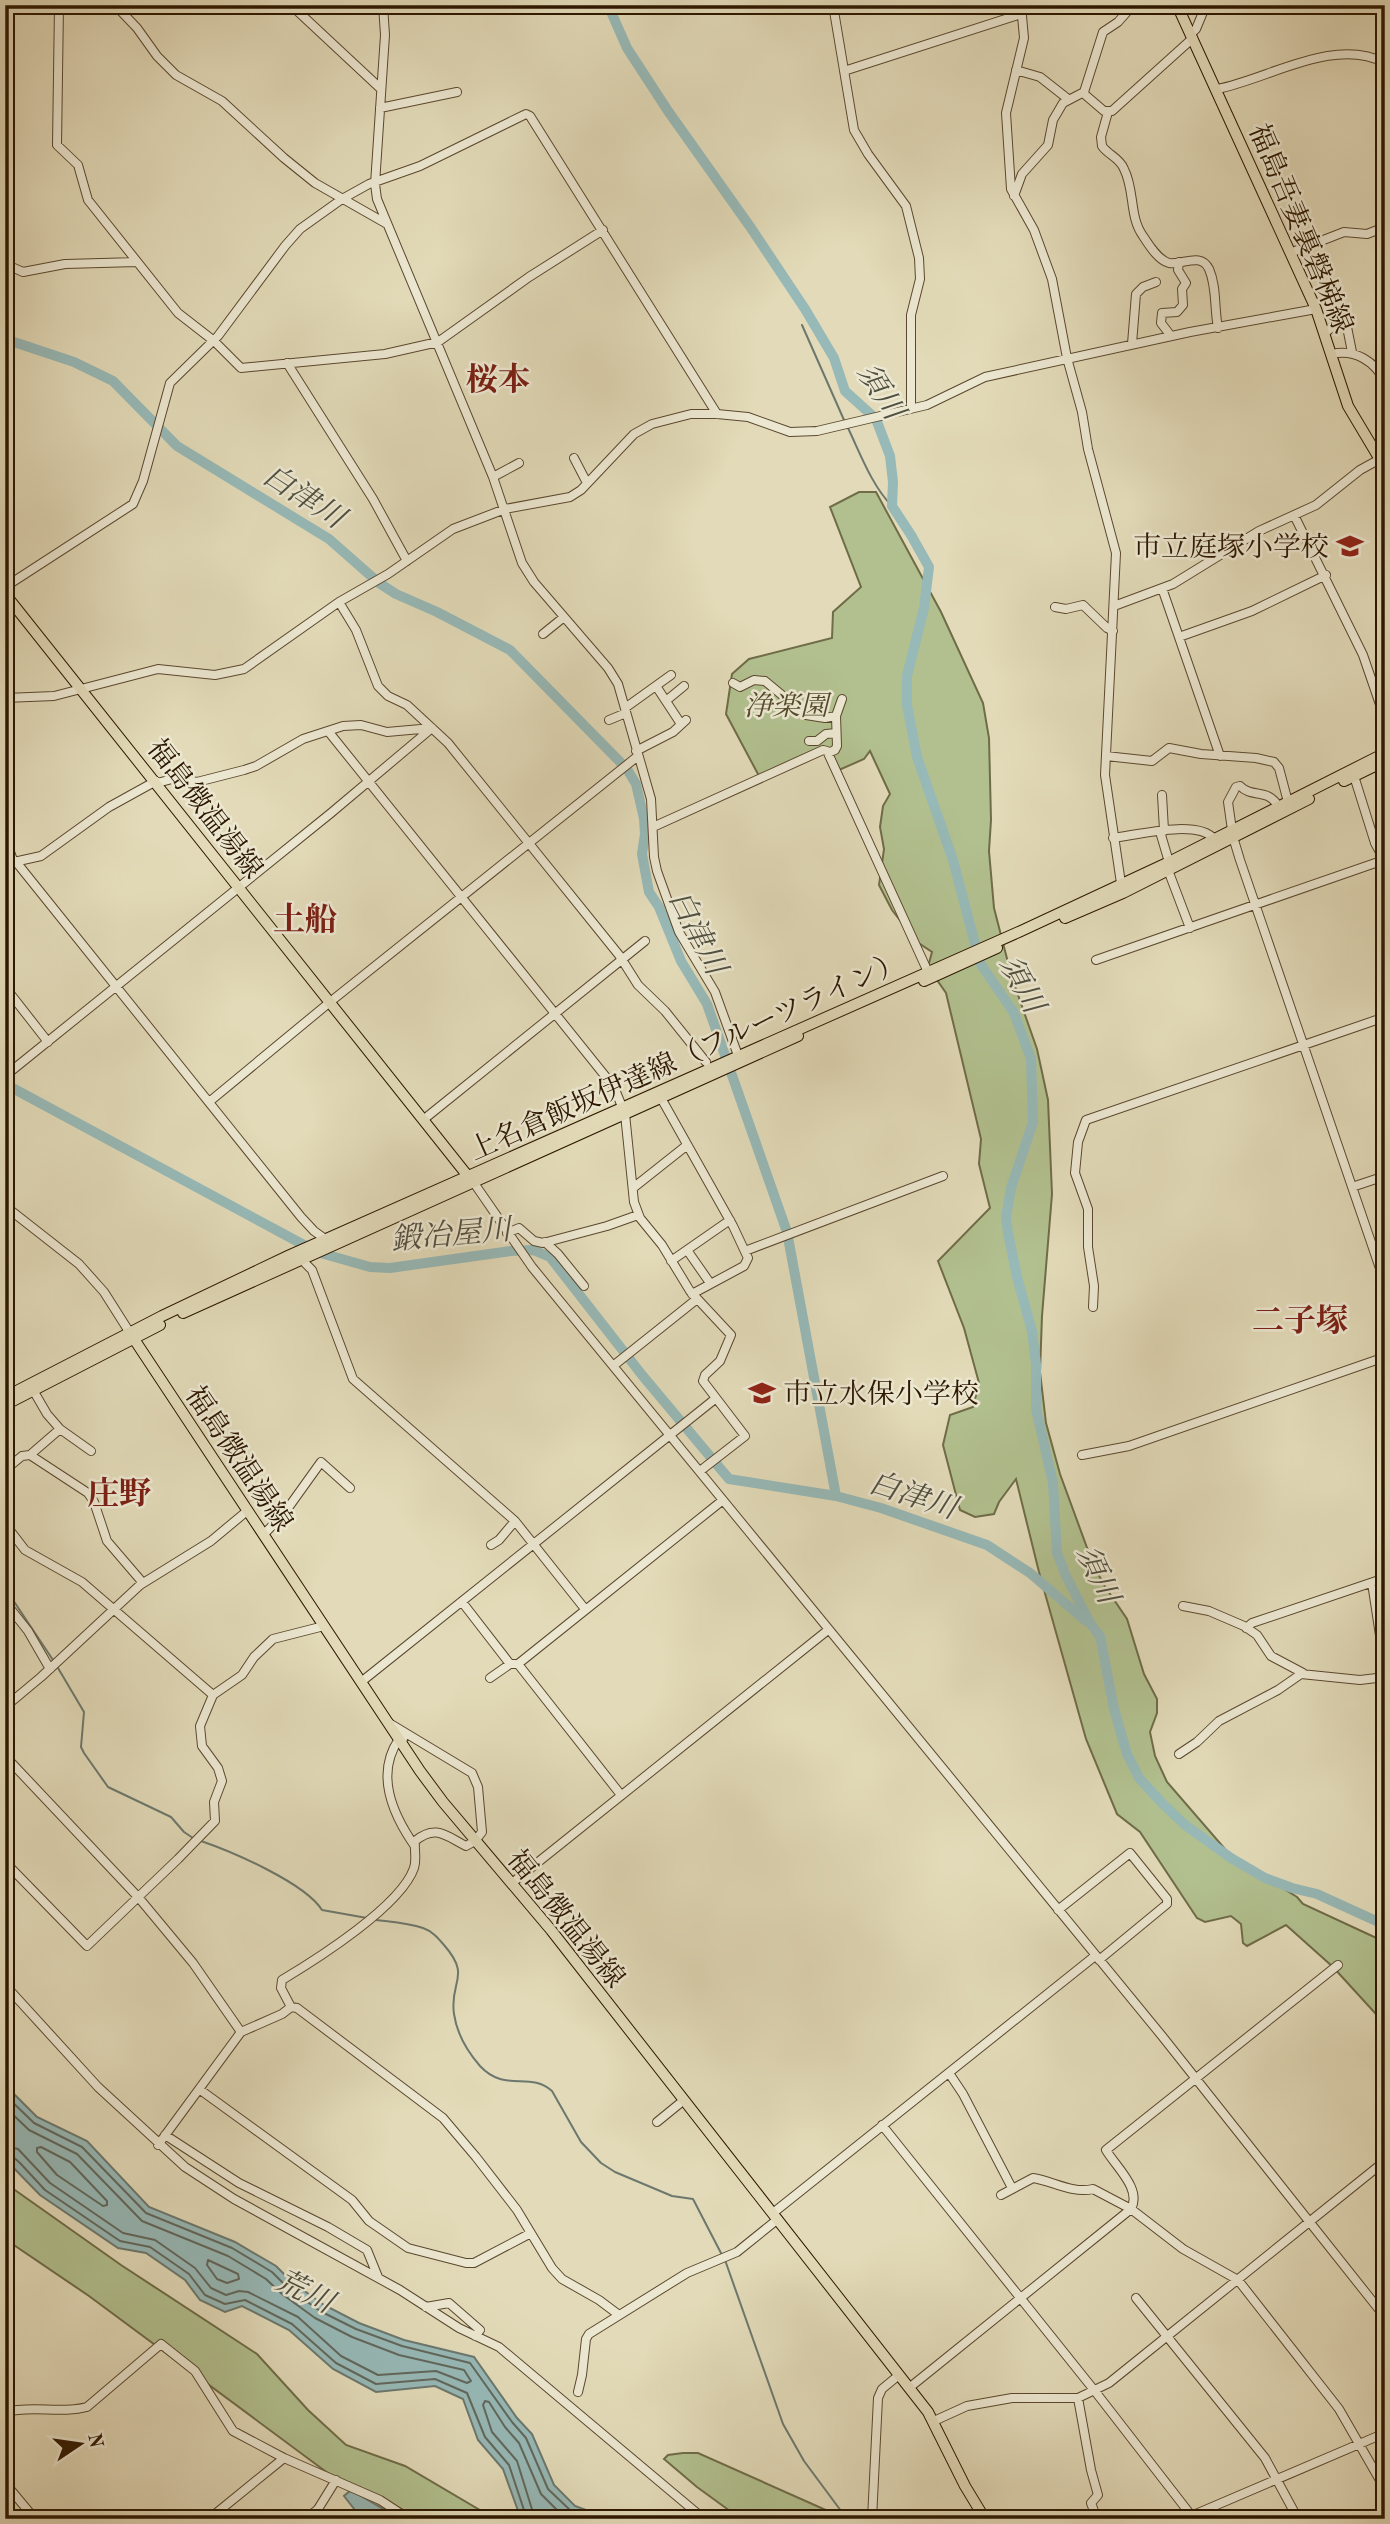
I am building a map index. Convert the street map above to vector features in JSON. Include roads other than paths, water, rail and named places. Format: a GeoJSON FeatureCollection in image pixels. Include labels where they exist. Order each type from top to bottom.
{"type":"FeatureCollection","features":[{"type":"Feature","properties":{"kind":"main road","name":"福島吾妻裏磐梯線"},"geometry":{"type":"LineString","coordinates":[[1177,5],[1316,309],[1348,406],[1382,463]]}},
{"type":"Feature","properties":{"kind":"main road","name":"福島微温湯線"},"geometry":{"type":"LineString","coordinates":[[5,594],[471,1180]]}},
{"type":"Feature","properties":{"kind":"main road","name":"上名倉飯坂伊達線（フルーツライン）"},"geometry":{"type":"LineString","coordinates":[[1169,866],[1214,839],[1233,833],[1283,804],[1385,753]]}},
{"type":"Feature","properties":{"kind":"main road","name":"上名倉飯坂伊達線（フルーツライン）"},"geometry":{"type":"LineString","coordinates":[[5,1397],[300,1255],[471,1180],[710,1068],[738,1059],[1122,889],[1385,761]]}},
{"type":"Feature","properties":{"kind":"main road","name":"上名倉飯坂伊達線（フルーツライン）"},"geometry":{"type":"LineString","coordinates":[[738,1059],[928,972],[959,961]]}},
{"type":"Feature","properties":{"kind":"main road","name":"上名倉飯坂伊達線（フルーツライン）"},"geometry":{"type":"LineString","coordinates":[[624,1110],[661,1098],[710,1068]]}},
{"type":"Feature","properties":{"kind":"main road","name":"福島微温湯線"},"geometry":{"type":"LineString","coordinates":[[132,1336],[387,1723],[443,1802],[551,1930],[934,2421],[981,2517]]}},
{"type":"Feature","properties":{"kind":"main road","name":"上名倉飯坂伊達線（フルーツライン）"},"geometry":{"type":"LineString","coordinates":[[5,1405],[132,1336]]}},
{"type":"Feature","properties":{"kind":"street"},"geometry":{"type":"LineString","coordinates":[[59,5],[56,142],[78,165],[88,200],[182,318],[214,341],[241,368],[385,355],[442,340],[529,276],[603,230]]}},
{"type":"Feature","properties":{"kind":"street"},"geometry":{"type":"LineString","coordinates":[[115,5],[176,75],[222,101],[300,172],[387,224]]}},
{"type":"Feature","properties":{"kind":"street"},"geometry":{"type":"LineString","coordinates":[[291,5],[382,89]]}},
{"type":"Feature","properties":{"kind":"street"},"geometry":{"type":"LineString","coordinates":[[383,5],[385,20],[382,89],[375,183],[377,199],[493,477],[522,563],[612,673],[618,684],[651,799],[657,871],[676,925],[715,992],[738,1059]]}},
{"type":"Feature","properties":{"kind":"street"},"geometry":{"type":"LineString","coordinates":[[833,5],[854,130],[906,206],[919,258],[920,279],[911,315],[911,409]]}},
{"type":"Feature","properties":{"kind":"street"},"geometry":{"type":"LineString","coordinates":[[1083,93],[1103,32],[1118,22],[1133,5]]}},
{"type":"Feature","properties":{"kind":"street"},"geometry":{"type":"LineString","coordinates":[[1108,112],[1114,110],[1192,36],[1206,5]]}},
{"type":"Feature","properties":{"kind":"street"},"geometry":{"type":"LineString","coordinates":[[844,71],[1021,10],[1024,38],[1006,113],[1010,183],[1014,196],[1034,230],[1052,279],[1088,449],[1116,553],[1105,775],[1122,889]]}},
{"type":"Feature","properties":{"kind":"street"},"geometry":{"type":"LineString","coordinates":[[1217,89],[1301,62],[1340,53],[1385,63]]}},
{"type":"Feature","properties":{"kind":"street"},"geometry":{"type":"LineString","coordinates":[[1016,70],[1040,77],[1068,99]]}},
{"type":"Feature","properties":{"kind":"street"},"geometry":{"type":"LineString","coordinates":[[380,108],[457,92]]}},
{"type":"Feature","properties":{"kind":"street"},"geometry":{"type":"LineString","coordinates":[[1014,196],[1022,174],[1048,145],[1053,120],[1068,99],[1083,93]]}},
{"type":"Feature","properties":{"kind":"street"},"geometry":{"type":"LineString","coordinates":[[1083,93],[1108,112]]}},
{"type":"Feature","properties":{"kind":"street"},"geometry":{"type":"LineString","coordinates":[[1108,112],[1101,137],[1102,146],[1124,166],[1140,233],[1161,258],[1170,263],[1198,260],[1206,264],[1214,285],[1218,328]]}},
{"type":"Feature","properties":{"kind":"street"},"geometry":{"type":"LineString","coordinates":[[5,586],[133,504],[143,481],[170,383],[214,341],[291,239],[307,223],[342,199],[528,115],[717,414]]}},
{"type":"Feature","properties":{"kind":"street"},"geometry":{"type":"LineString","coordinates":[[1290,253],[1344,232],[1367,234],[1385,227]]}},
{"type":"Feature","properties":{"kind":"street"},"geometry":{"type":"LineString","coordinates":[[5,264],[23,272],[65,264],[137,262]]}},
{"type":"Feature","properties":{"kind":"street"},"geometry":{"type":"LineString","coordinates":[[1171,336],[1161,319],[1162,313],[1177,312],[1183,305],[1182,289],[1186,283],[1178,270],[1179,262]]}},
{"type":"Feature","properties":{"kind":"street"},"geometry":{"type":"LineString","coordinates":[[1132,344],[1136,294],[1143,287],[1156,282]]}},
{"type":"Feature","properties":{"kind":"street"},"geometry":{"type":"LineString","coordinates":[[5,698],[45,697],[83,690],[158,669],[215,675],[235,672],[252,664],[339,601],[407,561],[453,529],[505,509],[565,499],[581,490],[624,444],[642,429],[691,414],[748,417],[790,432],[817,431],[936,402],[981,378],[1132,344],[1316,309]]}},
{"type":"Feature","properties":{"kind":"street"},"geometry":{"type":"LineString","coordinates":[[1325,333],[1335,325],[1343,324],[1347,327],[1352,352]]}},
{"type":"Feature","properties":{"kind":"street"},"geometry":{"type":"LineString","coordinates":[[1332,354],[1352,352],[1384,377]]}},
{"type":"Feature","properties":{"kind":"street"},"geometry":{"type":"LineString","coordinates":[[287,363],[373,499],[407,561]]}},
{"type":"Feature","properties":{"kind":"street"},"geometry":{"type":"LineString","coordinates":[[574,457],[587,483]]}},
{"type":"Feature","properties":{"kind":"street"},"geometry":{"type":"LineString","coordinates":[[493,477],[519,463]]}},
{"type":"Feature","properties":{"kind":"street"},"geometry":{"type":"LineString","coordinates":[[1114,606],[1162,589],[1259,531],[1316,505],[1360,470],[1382,463]]}},
{"type":"Feature","properties":{"kind":"street"},"geometry":{"type":"LineString","coordinates":[[1294,514],[1363,655],[1385,719]]}},
{"type":"Feature","properties":{"kind":"street"},"geometry":{"type":"LineString","coordinates":[[1179,637],[1252,611],[1326,575]]}},
{"type":"Feature","properties":{"kind":"street"},"geometry":{"type":"LineString","coordinates":[[1162,589],[1220,756]]}},
{"type":"Feature","properties":{"kind":"street"},"geometry":{"type":"LineString","coordinates":[[339,601],[353,624],[378,686],[384,694],[407,705],[449,743],[620,955],[621,961],[638,985],[665,1011],[710,1068]]}},
{"type":"Feature","properties":{"kind":"street"},"geometry":{"type":"LineString","coordinates":[[1055,607],[1066,609],[1083,605],[1113,631]]}},
{"type":"Feature","properties":{"kind":"street"},"geometry":{"type":"LineString","coordinates":[[543,634],[564,617]]}},
{"type":"Feature","properties":{"kind":"street"},"geometry":{"type":"LineString","coordinates":[[609,720],[671,675]]}},
{"type":"Feature","properties":{"kind":"street"},"geometry":{"type":"LineString","coordinates":[[733,683],[740,687],[754,680],[765,681],[806,715],[825,718],[836,716]]}},
{"type":"Feature","properties":{"kind":"street"},"geometry":{"type":"LineString","coordinates":[[209,1102],[637,753],[673,732],[684,722],[656,686]]}},
{"type":"Feature","properties":{"kind":"street"},"geometry":{"type":"LineString","coordinates":[[667,700],[684,686]]}},
{"type":"Feature","properties":{"kind":"street"},"geometry":{"type":"LineString","coordinates":[[828,753],[836,746],[836,716],[842,699]]}},
{"type":"Feature","properties":{"kind":"street"},"geometry":{"type":"LineString","coordinates":[[12,863],[41,856],[108,807],[157,782],[176,778],[197,782],[244,770],[303,739],[354,725],[367,726],[381,732],[432,728]]}},
{"type":"Feature","properties":{"kind":"street"},"geometry":{"type":"LineString","coordinates":[[5,1076],[432,728]]}},
{"type":"Feature","properties":{"kind":"street"},"geometry":{"type":"LineString","coordinates":[[328,731],[611,1082],[624,1110],[634,1202],[638,1215],[694,1296],[731,1335],[719,1363],[704,1377],[705,1386],[745,1436],[700,1471]]}},
{"type":"Feature","properties":{"kind":"street"},"geometry":{"type":"LineString","coordinates":[[809,741],[817,741],[826,734],[836,733]]}},
{"type":"Feature","properties":{"kind":"street"},"geometry":{"type":"LineString","coordinates":[[1106,756],[1152,761],[1170,748],[1220,756],[1256,758],[1276,764],[1283,804]]}},
{"type":"Feature","properties":{"kind":"street"},"geometry":{"type":"LineString","coordinates":[[653,827],[823,750],[828,753],[928,972]]}},
{"type":"Feature","properties":{"kind":"street"},"geometry":{"type":"LineString","coordinates":[[1096,960],[1384,861],[1375,843],[1354,776]]}},
{"type":"Feature","properties":{"kind":"street"},"geometry":{"type":"LineString","coordinates":[[1283,804],[1267,795],[1248,793],[1240,786],[1237,786],[1228,802],[1233,833],[1256,905],[1385,1283]]}},
{"type":"Feature","properties":{"kind":"street"},"geometry":{"type":"LineString","coordinates":[[1162,795],[1161,835],[1190,928]]}},
{"type":"Feature","properties":{"kind":"street"},"geometry":{"type":"LineString","coordinates":[[1113,838],[1196,829],[1208,832],[1214,839]]}},
{"type":"Feature","properties":{"kind":"street"},"geometry":{"type":"LineString","coordinates":[[5,838],[12,863],[117,987],[301,1217],[326,1243]]}},
{"type":"Feature","properties":{"kind":"street"},"geometry":{"type":"LineString","coordinates":[[423,1120],[645,941]]}},
{"type":"Feature","properties":{"kind":"street"},"geometry":{"type":"LineString","coordinates":[[5,987],[48,1042]]}},
{"type":"Feature","properties":{"kind":"street"},"geometry":{"type":"LineString","coordinates":[[1093,1307],[1088,1209],[1075,1173],[1078,1142],[1086,1120],[1385,1017]]}},
{"type":"Feature","properties":{"kind":"street"},"geometry":{"type":"LineString","coordinates":[[613,1366],[710,1283],[746,1264],[748,1258],[730,1220],[661,1098]]}},
{"type":"Feature","properties":{"kind":"street"},"geometry":{"type":"LineString","coordinates":[[633,1188],[686,1146]]}},
{"type":"Feature","properties":{"kind":"street"},"geometry":{"type":"LineString","coordinates":[[745,1251],[943,1176]]}},
{"type":"Feature","properties":{"kind":"street"},"geometry":{"type":"LineString","coordinates":[[1352,1187],[1385,1176]]}},
{"type":"Feature","properties":{"kind":"street"},"geometry":{"type":"LineString","coordinates":[[471,1180],[507,1233],[613,1366],[1196,2079],[1385,2317]]}},
{"type":"Feature","properties":{"kind":"street"},"geometry":{"type":"LineString","coordinates":[[5,1206],[79,1264],[108,1299],[132,1336]]}},
{"type":"Feature","properties":{"kind":"street"},"geometry":{"type":"LineString","coordinates":[[507,1233],[519,1228],[534,1241],[545,1242],[638,1215]]}},
{"type":"Feature","properties":{"kind":"street"},"geometry":{"type":"LineString","coordinates":[[671,1261],[730,1220]]}},
{"type":"Feature","properties":{"kind":"street"},"geometry":{"type":"LineString","coordinates":[[545,1242],[584,1286]]}},
{"type":"Feature","properties":{"kind":"street"},"geometry":{"type":"LineString","coordinates":[[687,1250],[710,1283]]}},
{"type":"Feature","properties":{"kind":"street"},"geometry":{"type":"LineString","coordinates":[[300,1255],[312,1270],[353,1379],[515,1521],[585,1609]]}},
{"type":"Feature","properties":{"kind":"street"},"geometry":{"type":"LineString","coordinates":[[1082,1455],[1129,1446],[1385,1357]]}},
{"type":"Feature","properties":{"kind":"street"},"geometry":{"type":"LineString","coordinates":[[33,1390],[47,1414],[60,1429],[90,1451]]}},
{"type":"Feature","properties":{"kind":"street"},"geometry":{"type":"LineString","coordinates":[[361,1682],[715,1399]]}},
{"type":"Feature","properties":{"kind":"street"},"geometry":{"type":"LineString","coordinates":[[5,1470],[30,1454],[60,1429]]}},
{"type":"Feature","properties":{"kind":"street"},"geometry":{"type":"LineString","coordinates":[[30,1454],[89,1493],[107,1541],[143,1583]]}},
{"type":"Feature","properties":{"kind":"street"},"geometry":{"type":"LineString","coordinates":[[263,1535],[283,1515],[321,1462],[350,1488]]}},
{"type":"Feature","properties":{"kind":"street"},"geometry":{"type":"LineString","coordinates":[[490,1678],[514,1664],[723,1500]]}},
{"type":"Feature","properties":{"kind":"street"},"geometry":{"type":"LineString","coordinates":[[5,1707],[143,1583],[211,1541],[247,1511]]}},
{"type":"Feature","properties":{"kind":"street"},"geometry":{"type":"LineString","coordinates":[[491,1545],[499,1540],[515,1521]]}},
{"type":"Feature","properties":{"kind":"street"},"geometry":{"type":"LineString","coordinates":[[5,1524],[25,1550],[73,1576],[213,1695]]}},
{"type":"Feature","properties":{"kind":"street"},"geometry":{"type":"LineString","coordinates":[[1246,1628],[1249,1624],[1385,1578]]}},
{"type":"Feature","properties":{"kind":"street"},"geometry":{"type":"LineString","coordinates":[[1372,1583],[1385,1668]]}},
{"type":"Feature","properties":{"kind":"street"},"geometry":{"type":"LineString","coordinates":[[5,1602],[28,1632],[50,1669]]}},
{"type":"Feature","properties":{"kind":"street"},"geometry":{"type":"LineString","coordinates":[[462,1602],[621,1795]]}},
{"type":"Feature","properties":{"kind":"street"},"geometry":{"type":"LineString","coordinates":[[1183,1606],[1209,1611],[1246,1628],[1257,1635],[1271,1656],[1303,1673],[1360,1680],[1385,1677]]}},
{"type":"Feature","properties":{"kind":"street"},"geometry":{"type":"LineString","coordinates":[[5,1863],[85,1946],[215,1821],[214,1802],[222,1781],[218,1768],[202,1746],[200,1726],[213,1695],[242,1675],[254,1657],[273,1639],[324,1626]]}},
{"type":"Feature","properties":{"kind":"street"},"geometry":{"type":"LineString","coordinates":[[512,1883],[828,1630]]}},
{"type":"Feature","properties":{"kind":"street"},"geometry":{"type":"LineString","coordinates":[[1179,1754],[1197,1742],[1219,1721],[1278,1690],[1303,1673]]}},
{"type":"Feature","properties":{"kind":"street"},"geometry":{"type":"LineString","coordinates":[[387,1723],[472,1773],[475,1778],[482,1832],[475,1841],[466,1846],[444,1833],[428,1833],[414,1845]]}},
{"type":"Feature","properties":{"kind":"street"},"geometry":{"type":"LineString","coordinates":[[411,1738],[398,1739],[387,1763],[387,1783],[397,1816],[414,1845],[412,1872],[376,1915],[281,1982],[281,1988],[292,2007],[443,2118],[477,2157],[531,2233],[552,2268],[562,2279],[619,2315]]}},
{"type":"Feature","properties":{"kind":"street"},"geometry":{"type":"LineString","coordinates":[[5,1756],[138,1897],[193,1963],[241,2032]]}},
{"type":"Feature","properties":{"kind":"street"},"geometry":{"type":"LineString","coordinates":[[578,2392],[587,2336],[687,2273],[737,2252],[882,2125],[1167,1904],[1167,1899],[1130,1853],[1058,1910]]}},
{"type":"Feature","properties":{"kind":"street"},"geometry":{"type":"LineString","coordinates":[[909,2388],[1131,2209],[1135,2200],[1133,2190],[1106,2150],[1338,1965]]}},
{"type":"Feature","properties":{"kind":"street"},"geometry":{"type":"LineString","coordinates":[[5,1985],[86,2075],[158,2145],[185,2167],[219,2190],[504,2350],[704,2519]]}},
{"type":"Feature","properties":{"kind":"street"},"geometry":{"type":"LineString","coordinates":[[158,2145],[241,2032],[292,2007]]}},
{"type":"Feature","properties":{"kind":"street"},"geometry":{"type":"LineString","coordinates":[[949,2073],[963,2094],[1012,2188]]}},
{"type":"Feature","properties":{"kind":"street"},"geometry":{"type":"LineString","coordinates":[[199,2089],[352,2200],[369,2221],[408,2248],[471,2263],[531,2233]]}},
{"type":"Feature","properties":{"kind":"street"},"geometry":{"type":"LineString","coordinates":[[657,2122],[684,2100]]}},
{"type":"Feature","properties":{"kind":"street"},"geometry":{"type":"LineString","coordinates":[[882,2125],[1094,2390],[1190,2518],[1385,2433]]}},
{"type":"Feature","properties":{"kind":"street"},"geometry":{"type":"LineString","coordinates":[[165,2135],[239,2183],[328,2227],[367,2250],[378,2277]]}},
{"type":"Feature","properties":{"kind":"street"},"geometry":{"type":"LineString","coordinates":[[934,2421],[967,2406],[1013,2398],[1078,2398],[1111,2381],[1385,2161]]}},
{"type":"Feature","properties":{"kind":"street"},"geometry":{"type":"LineString","coordinates":[[1001,2195],[1028,2179],[1037,2178],[1084,2191],[1093,2189],[1131,2209],[1184,2249],[1238,2280],[1339,2409],[1385,2489]]}},
{"type":"Feature","properties":{"kind":"street"},"geometry":{"type":"LineString","coordinates":[[1136,2298],[1265,2458],[1298,2519]]}},
{"type":"Feature","properties":{"kind":"street"},"geometry":{"type":"LineString","coordinates":[[426,2307],[449,2303],[480,2330],[475,2336]]}},
{"type":"Feature","properties":{"kind":"street"},"geometry":{"type":"LineString","coordinates":[[5,2412],[87,2407],[161,2344],[195,2371],[233,2431],[284,2458],[380,2500],[409,2519]]}},
{"type":"Feature","properties":{"kind":"street"},"geometry":{"type":"LineString","coordinates":[[872,2519],[877,2398],[882,2389],[899,2375]]}},
{"type":"Feature","properties":{"kind":"street"},"geometry":{"type":"LineString","coordinates":[[1078,2398],[1090,2470],[1098,2495],[1091,2503],[1097,2519]]}},
{"type":"Feature","properties":{"kind":"street"},"geometry":{"type":"LineString","coordinates":[[209,2519],[284,2458]]}},
{"type":"Feature","properties":{"kind":"street"},"geometry":{"type":"LineString","coordinates":[[306,2519],[318,2509],[336,2480]]}},
{"type":"Feature","properties":{"kind":"street"},"geometry":{"type":"LineString","coordinates":[[5,2483],[35,2519]]}},
{"type":"Feature","properties":{"kind":"water"},"geometry":{"type":"Polygon","coordinates":[[[5,2085],[37,2117],[87,2141],[149,2207],[235,2242],[276,2266],[292,2282],[324,2305],[359,2323],[404,2340],[474,2357],[517,2418],[532,2434],[554,2485],[575,2506],[610,2519],[521,2519],[503,2469],[478,2440],[463,2399],[435,2386],[376,2392],[333,2369],[289,2330],[242,2306],[225,2312],[200,2300],[185,2280],[146,2253],[118,2248],[40,2195],[5,2159],[5,2085]]]}},
{"type":"Feature","properties":{"kind":"water"},"geometry":{"type":"Polygon","coordinates":[[[351,2490],[400,2519],[362,2519],[344,2496],[351,2490]]]}},
{"type":"Feature","properties":{"kind":"waterway","name":"須川"},"geometry":{"type":"LineString","coordinates":[[608,5],[627,48],[805,309],[834,358],[845,391],[876,419],[890,456],[892,506],[929,567],[924,608],[907,676],[907,705],[917,757],[953,860],[980,963],[1014,1013],[1031,1059],[1033,1122],[1011,1188],[1006,1217],[1008,1233],[1032,1331],[1036,1364],[1036,1409],[1053,1483],[1057,1553],[1090,1623],[1100,1636],[1114,1709],[1127,1754],[1139,1778],[1163,1804],[1185,1825],[1231,1858],[1265,1878],[1317,1894],[1385,1925]]}},
{"type":"Feature","properties":{"kind":"waterway"},"geometry":{"type":"LineString","coordinates":[[802,325],[844,420]]}},
{"type":"Feature","properties":{"kind":"waterway","name":"白津川"},"geometry":{"type":"LineString","coordinates":[[5,339],[74,362],[113,381],[177,446],[329,539],[379,583],[510,650],[627,769],[636,784],[644,819],[642,854],[649,892],[659,907],[681,961],[707,1004],[787,1232],[836,1496]]}},
{"type":"Feature","properties":{"kind":"waterway"},"geometry":{"type":"LineString","coordinates":[[848,428],[872,479],[892,506]]}},
{"type":"Feature","properties":{"kind":"waterway","name":"鍛冶屋川"},"geometry":{"type":"LineString","coordinates":[[5,1084],[317,1252],[370,1267],[390,1268],[511,1251],[533,1250],[550,1257],[642,1375],[729,1479],[836,1496],[881,1508],[987,1545],[1030,1573],[1086,1621]]}},
{"type":"Feature","properties":{"kind":"waterway"},"geometry":{"type":"LineString","coordinates":[[5,1588],[53,1660]]}},
{"type":"Feature","properties":{"kind":"waterway"},"geometry":{"type":"LineString","coordinates":[[58,1668],[84,1712],[81,1747],[108,1787],[171,1817],[193,1838]]}},
{"type":"Feature","properties":{"kind":"waterway"},"geometry":{"type":"LineString","coordinates":[[201,1841],[285,1879],[322,1910],[367,1918]]}},
{"type":"Feature","properties":{"kind":"waterway"},"geometry":{"type":"LineString","coordinates":[[376,1920],[426,1929],[437,1937],[452,1956],[458,1972],[453,2003],[455,2022],[463,2042],[480,2066],[499,2078],[535,2082],[552,2091],[581,2142],[601,2163],[615,2172],[672,2196],[693,2199],[722,2255]]}},
{"type":"Feature","properties":{"kind":"waterway","name":"須川"},"geometry":{"type":"LineString","coordinates":[[1379,1922],[1385,1932]]}},
{"type":"Feature","properties":{"kind":"waterway"},"geometry":{"type":"LineString","coordinates":[[725,2260],[783,2424],[804,2461],[847,2519]]}},
{"type":"Feature","properties":{"kind":"place","name":"市立庭塚小学校"},"geometry":{"type":"Point","coordinates":[1350,546]}},
{"type":"Feature","properties":{"kind":"place","name":"市立水保小学校"},"geometry":{"type":"Point","coordinates":[762,1393]}},
{"type":"Feature","properties":{"kind":"district","name":"桜本"},"geometry":{"type":"Point","coordinates":[498,379]}},
{"type":"Feature","properties":{"kind":"district","name":"土船"},"geometry":{"type":"Point","coordinates":[305,919]}},
{"type":"Feature","properties":{"kind":"district","name":"二子塚"},"geometry":{"type":"Point","coordinates":[1300,1320]}},
{"type":"Feature","properties":{"kind":"district","name":"庄野"},"geometry":{"type":"Point","coordinates":[119,1493]}},
{"type":"Feature","properties":{"kind":"park label","name":"浄楽園"},"geometry":{"type":"Point","coordinates":[786,705]}},
{"type":"Feature","properties":{"kind":"water label","name":"荒川"},"geometry":{"type":"Point","coordinates":[305,2291]}}]}
